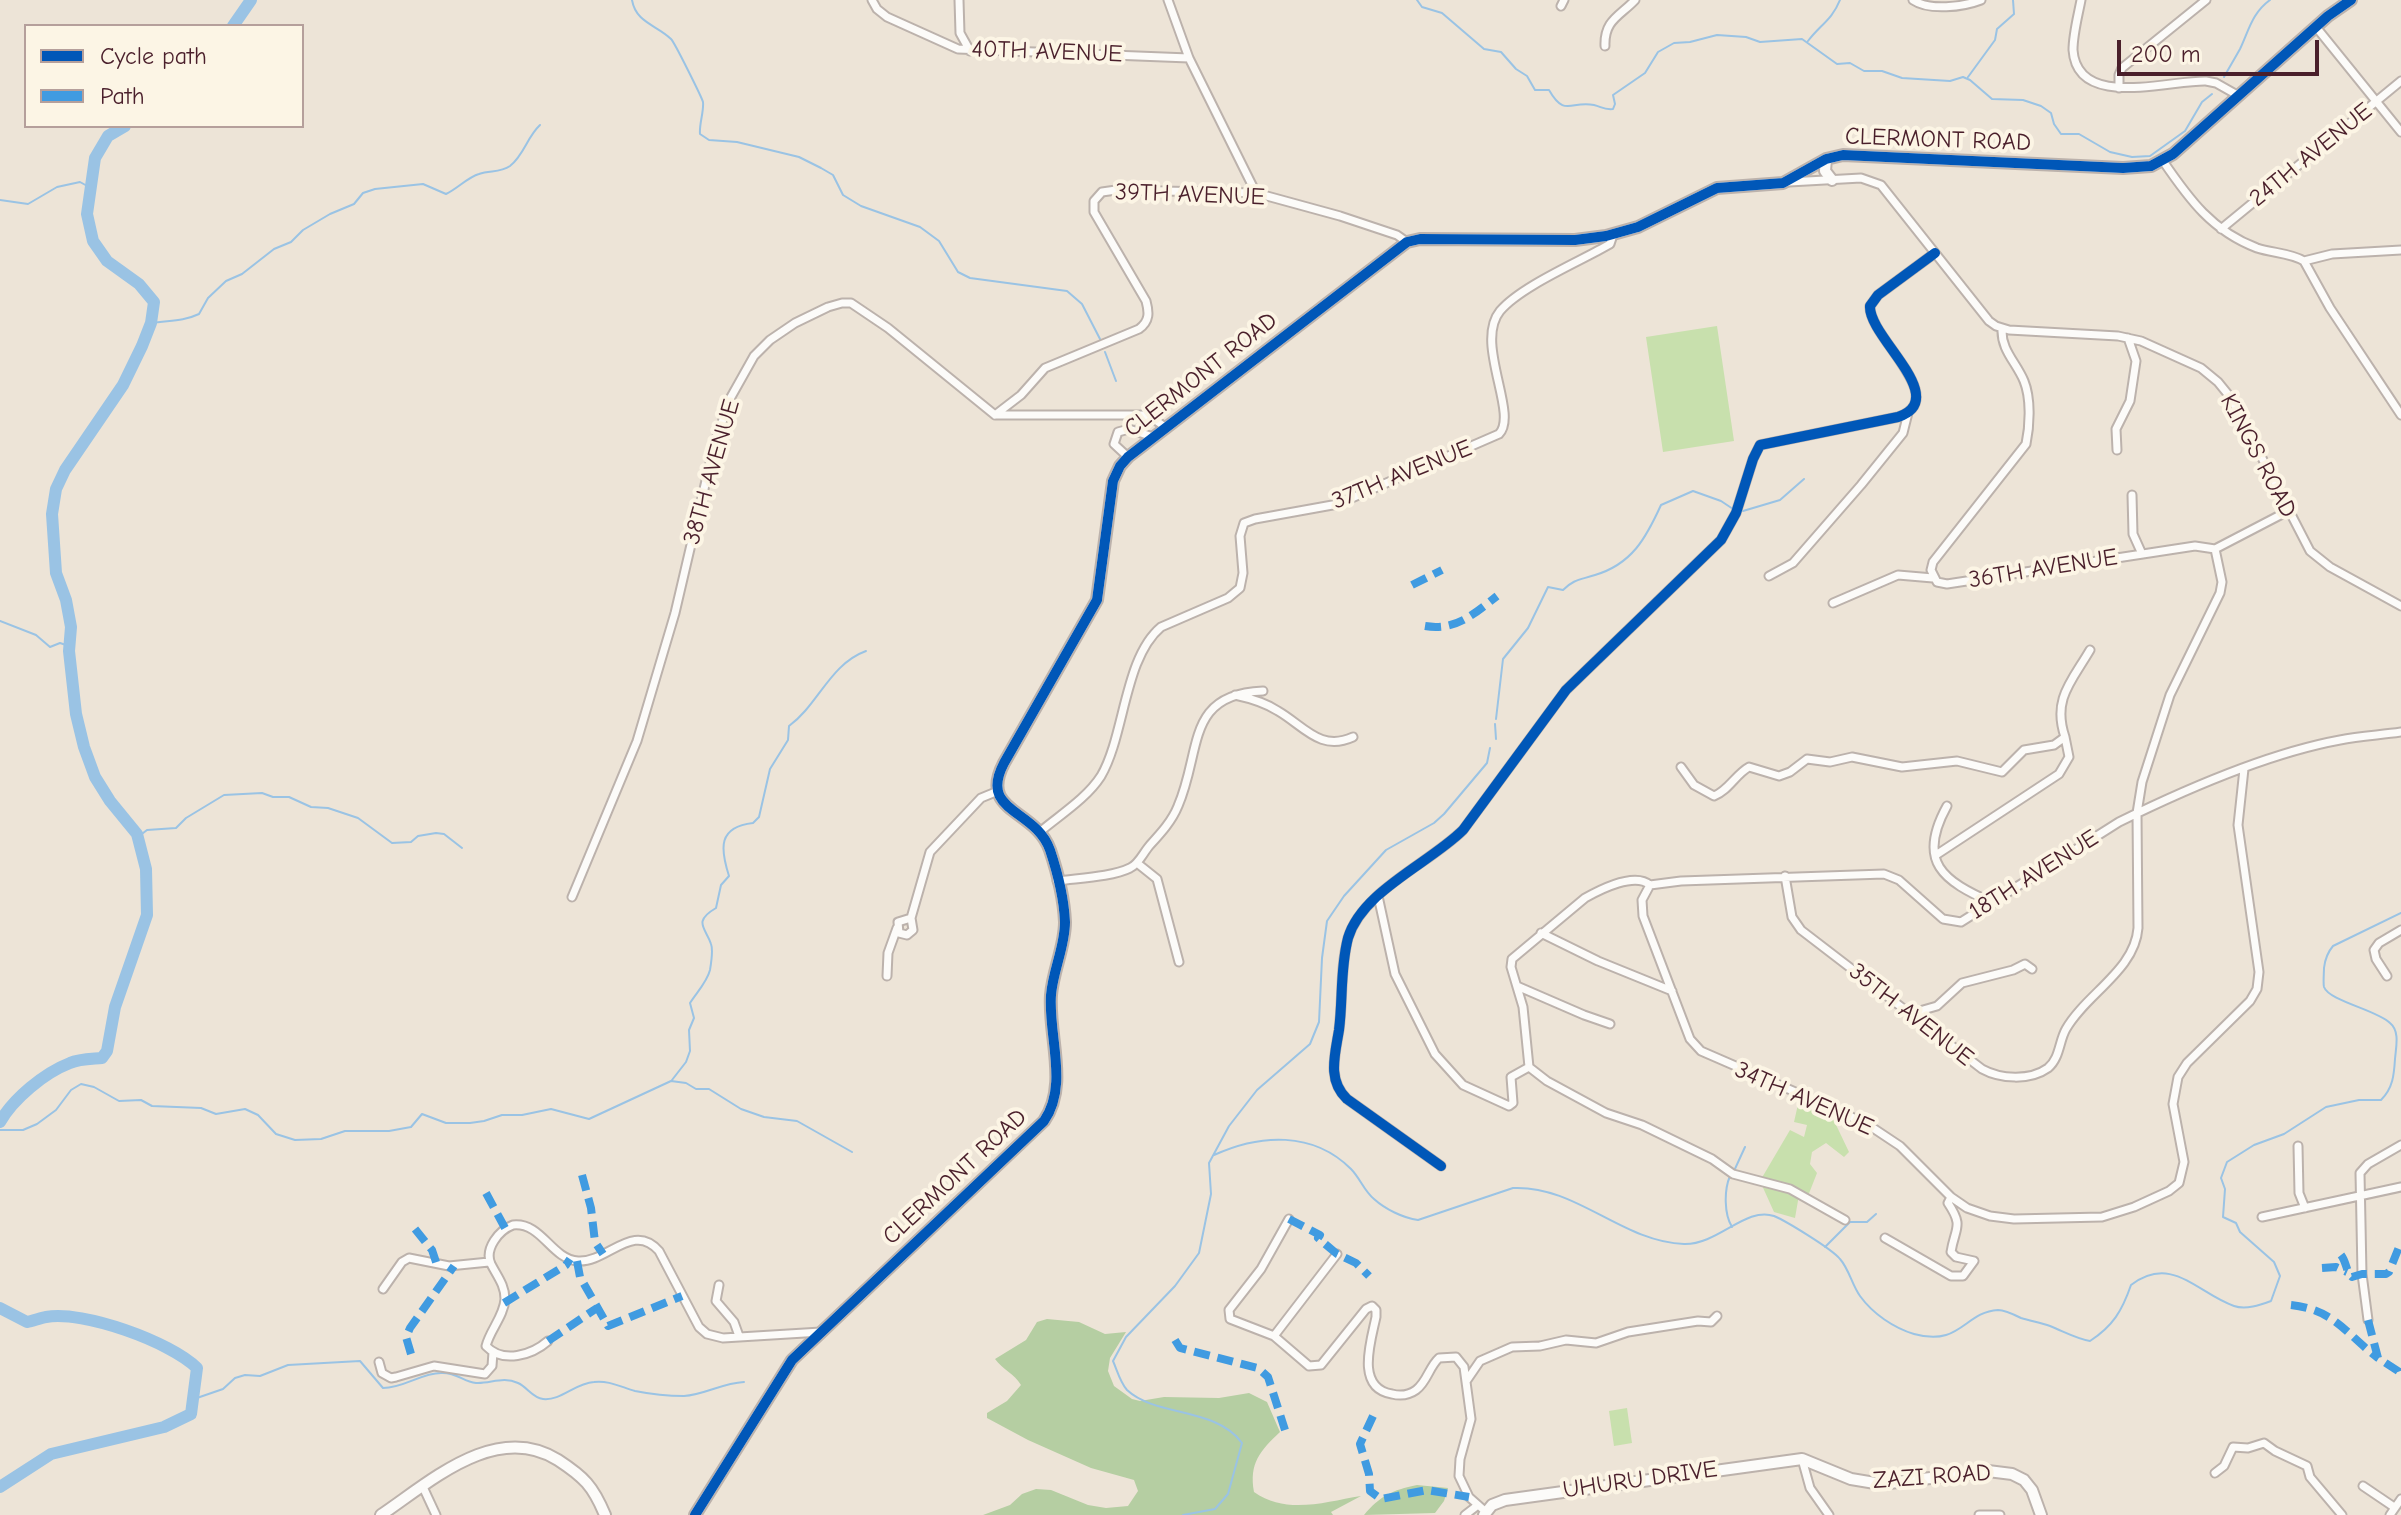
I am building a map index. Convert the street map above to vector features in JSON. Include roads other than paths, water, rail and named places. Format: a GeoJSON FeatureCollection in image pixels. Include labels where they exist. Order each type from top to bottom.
{"type":"FeatureCollection","features":[{"type":"Feature","properties":{"kind":"street","name":"40TH AVENUE"},"geometry":{"type":"LineString","coordinates":[[872,0],[887,17],[952,47],[970,51],[1189,58]]}},
{"type":"Feature","properties":{"kind":"street"},"geometry":{"type":"LineString","coordinates":[[959,0],[960,33],[970,51]]}},
{"type":"Feature","properties":{"kind":"street"},"geometry":{"type":"LineString","coordinates":[[1168,0],[1189,58],[1256,193]]}},
{"type":"Feature","properties":{"kind":"street"},"geometry":{"type":"LineString","coordinates":[[1605,46],[1604,35],[1609,23],[1635,0]]}},
{"type":"Feature","properties":{"kind":"street"},"geometry":{"type":"LineString","coordinates":[[1913,0],[1926,6],[1959,5],[1981,0]]}},
{"type":"Feature","properties":{"kind":"street"},"geometry":{"type":"LineString","coordinates":[[2081,0],[2073,47],[2075,60],[2086,77],[2095,83],[2107,88],[2119,88],[2206,81],[2239,96]]}},
{"type":"Feature","properties":{"kind":"street"},"geometry":{"type":"LineString","coordinates":[[2119,88],[2122,68],[2206,0]]}},
{"type":"Feature","properties":{"kind":"street"},"geometry":{"type":"LineString","coordinates":[[2351,0],[2163,161],[2202,214],[2221,229],[2259,249],[2304,261],[2332,254],[2401,250]]}},
{"type":"Feature","properties":{"kind":"street"},"geometry":{"type":"LineString","coordinates":[[2316,27],[2401,132]]}},
{"type":"Feature","properties":{"kind":"street","name":"24TH AVENUE"},"geometry":{"type":"LineString","coordinates":[[2221,229],[2401,81]]}},
{"type":"Feature","properties":{"kind":"street","name":"CLERMONT ROAD"},"geometry":{"type":"LineString","coordinates":[[1783,183],[1826,159],[1851,154],[2135,168],[2163,161]]}},
{"type":"Feature","properties":{"kind":"street"},"geometry":{"type":"LineString","coordinates":[[1826,159],[1825,171],[1832,180]]}},
{"type":"Feature","properties":{"kind":"street","name":"CLERMONT ROAD"},"geometry":{"type":"LineString","coordinates":[[998,791],[997,778],[1004,763],[1097,600],[1113,481],[1120,466],[1165,427],[1407,242],[1431,239],[1575,240],[1613,235],[1648,223],[1717,188],[1866,179],[1881,185],[1989,321],[2002,329]]}},
{"type":"Feature","properties":{"kind":"street","name":"39TH AVENUE"},"geometry":{"type":"LineString","coordinates":[[995,415],[1021,395],[1045,368],[1139,329],[1148,319],[1146,301],[1094,212],[1097,196],[1116,190],[1256,193],[1340,216],[1397,235],[1407,242]]}},
{"type":"Feature","properties":{"kind":"street","name":"37TH AVENUE"},"geometry":{"type":"LineString","coordinates":[[1041,831],[1099,780],[1143,651],[1154,633],[1171,622],[1228,598],[1240,588],[1243,573],[1240,536],[1244,523],[1338,504],[1499,434],[1506,425],[1506,413],[1494,373],[1493,338],[1497,315],[1538,284],[1610,244],[1613,235]]}},
{"type":"Feature","properties":{"kind":"street"},"geometry":{"type":"LineString","coordinates":[[1769,576],[1793,563],[1903,433],[1908,413],[1916,400],[1915,385],[1872,319],[1870,306],[1878,295],[1935,253]]}},
{"type":"Feature","properties":{"kind":"street"},"geometry":{"type":"LineString","coordinates":[[2304,261],[2323,296],[2401,415]]}},
{"type":"Feature","properties":{"kind":"street","name":"38TH AVENUE"},"geometry":{"type":"LineString","coordinates":[[572,897],[634,750],[675,613],[715,442],[731,397],[754,356],[777,334],[795,323],[836,304],[851,303],[888,328],[995,415]]}},
{"type":"Feature","properties":{"kind":"street","name":"KINGS ROAD"},"geometry":{"type":"LineString","coordinates":[[2002,329],[2128,338],[2190,363],[2218,382],[2236,408],[2310,551],[2316,558],[2401,606]]}},
{"type":"Feature","properties":{"kind":"street","name":"36TH AVENUE"},"geometry":{"type":"LineString","coordinates":[[2002,329],[2005,349],[2025,385],[2026,444],[1933,562],[1931,570],[1937,582],[1947,584],[2195,546],[2215,549],[2288,511]]}},
{"type":"Feature","properties":{"kind":"street"},"geometry":{"type":"LineString","coordinates":[[2117,450],[2116,429],[2130,401],[2136,361],[2128,338]]}},
{"type":"Feature","properties":{"kind":"street"},"geometry":{"type":"LineString","coordinates":[[1441,1166],[1347,1099],[1334,1080],[1340,990],[1353,926],[1378,896],[1446,847],[1463,830],[1566,690],[1716,546],[1736,513],[1760,445],[1908,413]]}},
{"type":"Feature","properties":{"kind":"street"},"geometry":{"type":"LineString","coordinates":[[995,415],[1142,415],[1165,427]]}},
{"type":"Feature","properties":{"kind":"street"},"geometry":{"type":"LineString","coordinates":[[1128,457],[1114,444],[1118,432],[1129,429],[1153,437]]}},
{"type":"Feature","properties":{"kind":"street"},"geometry":{"type":"LineString","coordinates":[[2132,495],[2133,534],[2142,554]]}},
{"type":"Feature","properties":{"kind":"street","name":"35TH AVENUE"},"geometry":{"type":"LineString","coordinates":[[1785,876],[1789,908],[1796,925],[1990,1074],[2014,1077],[2049,1067],[2068,1026],[2136,944],[2137,813],[2142,782],[2164,709],[2220,593],[2222,582],[2215,549]]}},
{"type":"Feature","properties":{"kind":"street"},"geometry":{"type":"LineString","coordinates":[[1833,603],[1898,575],[1933,578]]}},
{"type":"Feature","properties":{"kind":"street"},"geometry":{"type":"LineString","coordinates":[[1936,855],[2059,774],[2069,757],[2059,713],[2061,698],[2090,650]]}},
{"type":"Feature","properties":{"kind":"street"},"geometry":{"type":"LineString","coordinates":[[1057,881],[1125,870],[1137,863],[1179,805],[1208,712],[1218,702],[1237,693],[1263,691]]}},
{"type":"Feature","properties":{"kind":"street"},"geometry":{"type":"LineString","coordinates":[[1237,693],[1277,710],[1320,740],[1335,742],[1353,737]]}},
{"type":"Feature","properties":{"kind":"street","name":"18TH AVENUE"},"geometry":{"type":"LineString","coordinates":[[1529,1067],[1523,1007],[1511,967],[1512,959],[1597,891],[1636,880],[1644,880],[1650,885],[1785,876],[1830,878],[1884,874],[1899,880],[1943,919],[1955,922],[1967,919],[2137,813],[2244,769],[2324,743],[2401,732]]}},
{"type":"Feature","properties":{"kind":"street"},"geometry":{"type":"LineString","coordinates":[[1681,767],[1690,781],[1708,794],[1719,795],[1749,767],[1779,776],[1814,758],[1830,762],[1852,757],[1902,767],[1957,761],[2002,772],[2024,750],[2054,745],[2065,737]]}},
{"type":"Feature","properties":{"kind":"street","name":"34TH AVENUE"},"geometry":{"type":"LineString","coordinates":[[1650,885],[1642,900],[1642,913],[1690,1039],[1701,1051],[1870,1126],[1908,1154],[1951,1197],[1967,1208],[2002,1218],[2027,1220],[2093,1217],[2125,1210],[2169,1191],[2179,1183],[2184,1162],[2173,1104],[2178,1077],[2187,1063],[2250,1001],[2259,983],[2238,825],[2244,769]]}},
{"type":"Feature","properties":{"kind":"street"},"geometry":{"type":"LineString","coordinates":[[897,928],[901,934],[910,934],[914,928],[911,918],[930,852],[981,798],[998,791],[1009,809],[1041,831]]}},
{"type":"Feature","properties":{"kind":"street"},"geometry":{"type":"LineString","coordinates":[[1947,806],[1934,834],[1939,866],[1951,882],[1993,903]]}},
{"type":"Feature","properties":{"kind":"street","name":"CLERMONT ROAD"},"geometry":{"type":"LineString","coordinates":[[695,1515],[783,1371],[1049,1114],[1056,1091],[1051,993],[1065,922],[1049,849],[1041,831]]}},
{"type":"Feature","properties":{"kind":"street"},"geometry":{"type":"LineString","coordinates":[[1137,863],[1157,879],[1179,962]]}},
{"type":"Feature","properties":{"kind":"street"},"geometry":{"type":"LineString","coordinates":[[1378,896],[1395,974],[1435,1054],[1447,1070],[1469,1089],[1509,1106],[1513,1103],[1511,1077],[1529,1067],[1547,1081],[1610,1115],[1642,1125],[1712,1159],[1733,1174],[1790,1189],[1845,1220]]}},
{"type":"Feature","properties":{"kind":"street"},"geometry":{"type":"LineString","coordinates":[[887,976],[888,953],[900,920],[911,918]]}},
{"type":"Feature","properties":{"kind":"street"},"geometry":{"type":"LineString","coordinates":[[2387,976],[2374,950],[2379,943],[2401,930]]}},
{"type":"Feature","properties":{"kind":"street"},"geometry":{"type":"LineString","coordinates":[[1541,933],[1598,961],[1672,991]]}},
{"type":"Feature","properties":{"kind":"street"},"geometry":{"type":"LineString","coordinates":[[1909,1014],[1937,1006],[1962,983],[2025,964],[2032,969]]}},
{"type":"Feature","properties":{"kind":"street"},"geometry":{"type":"LineString","coordinates":[[1517,986],[1610,1024]]}},
{"type":"Feature","properties":{"kind":"street"},"geometry":{"type":"LineString","coordinates":[[2368,1320],[2362,1274],[2359,1196],[2362,1170],[2401,1145]]}},
{"type":"Feature","properties":{"kind":"street"},"geometry":{"type":"LineString","coordinates":[[2298,1146],[2299,1193],[2305,1208]]}},
{"type":"Feature","properties":{"kind":"street"},"geometry":{"type":"LineString","coordinates":[[2262,1217],[2401,1187]]}},
{"type":"Feature","properties":{"kind":"street"},"geometry":{"type":"LineString","coordinates":[[1885,1238],[1951,1276],[1963,1276],[1974,1261],[1956,1257],[1951,1252],[1958,1218],[1949,1205],[1951,1197]]}},
{"type":"Feature","properties":{"kind":"street"},"geometry":{"type":"LineString","coordinates":[[1289,1219],[1261,1269],[1229,1310],[1231,1321],[1274,1336],[1309,1366],[1318,1367],[1370,1306],[1376,1310],[1369,1371],[1373,1384],[1381,1391],[1400,1395],[1415,1391],[1424,1382],[1433,1364],[1442,1357],[1456,1357],[1463,1363],[1465,1371],[1471,1419],[1460,1459],[1459,1476],[1463,1489],[1483,1511],[1465,1515]]}},
{"type":"Feature","properties":{"kind":"street"},"geometry":{"type":"LineString","coordinates":[[548,1341],[527,1354],[509,1355],[493,1352],[486,1343],[505,1298],[500,1279],[489,1262],[496,1237],[513,1225],[532,1229],[560,1254],[573,1261],[591,1260],[625,1242],[645,1240],[659,1251],[699,1327],[712,1335],[821,1332]]}},
{"type":"Feature","properties":{"kind":"street"},"geometry":{"type":"LineString","coordinates":[[1274,1336],[1337,1254]]}},
{"type":"Feature","properties":{"kind":"street"},"geometry":{"type":"LineString","coordinates":[[383,1289],[402,1262],[411,1258],[449,1266],[489,1262]]}},
{"type":"Feature","properties":{"kind":"street"},"geometry":{"type":"LineString","coordinates":[[719,1285],[716,1301],[734,1322],[739,1336]]}},
{"type":"Feature","properties":{"kind":"street"},"geometry":{"type":"LineString","coordinates":[[1465,1382],[1480,1361],[1512,1347],[1540,1346],[1566,1340],[1601,1343],[1628,1332],[1711,1322],[1717,1316]]}},
{"type":"Feature","properties":{"kind":"street"},"geometry":{"type":"LineString","coordinates":[[379,1362],[382,1373],[391,1378],[434,1366],[485,1374],[492,1366],[493,1352]]}},
{"type":"Feature","properties":{"kind":"street"},"geometry":{"type":"LineString","coordinates":[[2215,1473],[2224,1466],[2233,1447],[2248,1448],[2264,1443],[2307,1466],[2310,1477],[2342,1515]]}},
{"type":"Feature","properties":{"kind":"street"},"geometry":{"type":"LineString","coordinates":[[381,1515],[479,1453],[532,1448],[549,1455],[587,1481],[605,1515]]}},
{"type":"Feature","properties":{"kind":"street"},"geometry":{"type":"LineString","coordinates":[[1802,1459],[1810,1488],[1829,1515]]}},
{"type":"Feature","properties":{"kind":"street","name":"UHURU DRIVE"},"geometry":{"type":"LineString","coordinates":[[1483,1511],[1498,1502],[1516,1498],[1802,1459]]}},
{"type":"Feature","properties":{"kind":"street","name":"ZAZI ROAD"},"geometry":{"type":"LineString","coordinates":[[1802,1459],[1851,1479],[1881,1484],[2001,1472],[2024,1480],[2038,1500],[2041,1515]]}},
{"type":"Feature","properties":{"kind":"street"},"geometry":{"type":"LineString","coordinates":[[2363,1486],[2394,1507]]}},
{"type":"Feature","properties":{"kind":"street"},"geometry":{"type":"LineString","coordinates":[[423,1487],[436,1515]]}},
{"type":"Feature","properties":{"kind":"street"},"geometry":{"type":"LineString","coordinates":[[2390,1515],[2401,1499]]}},
{"type":"Feature","properties":{"kind":"street"},"geometry":{"type":"LineString","coordinates":[[1979,1515],[2000,1515]]}},
{"type":"Feature","properties":{"kind":"waterway"},"geometry":{"type":"LineString","coordinates":[[234,24],[251,0]]}},
{"type":"Feature","properties":{"kind":"waterway"},"geometry":{"type":"LineString","coordinates":[[632,0],[638,14],[671,39],[683,60],[703,102],[700,134],[709,140],[737,142],[799,157],[821,168],[833,175],[843,195],[861,206],[920,227],[939,241],[958,272],[970,278],[1067,291],[1082,304],[1100,339]]}},
{"type":"Feature","properties":{"kind":"waterway"},"geometry":{"type":"LineString","coordinates":[[1417,0],[1422,7],[1442,13],[1484,49],[1501,52],[1527,76],[1535,90],[1549,90],[1564,106],[1586,104],[1613,109],[1613,95],[1645,73],[1658,52],[1674,43],[1717,35],[1746,37],[1760,42],[1802,39],[1837,64],[1850,63],[1864,71],[1882,71],[1902,78],[1950,81],[1963,77],[1992,99],[2023,100],[2041,106],[2051,113],[2061,134],[2079,134],[2110,152],[2132,157],[2150,156],[2185,131],[2202,102],[2212,94]]}},
{"type":"Feature","properties":{"kind":"waterway"},"geometry":{"type":"LineString","coordinates":[[1808,41],[1830,18],[1840,0]]}},
{"type":"Feature","properties":{"kind":"waterway"},"geometry":{"type":"LineString","coordinates":[[1968,77],[1995,40],[1997,29],[2014,14],[2013,0]]}},
{"type":"Feature","properties":{"kind":"waterway"},"geometry":{"type":"LineString","coordinates":[[2224,77],[2255,16],[2270,0]]}},
{"type":"Feature","properties":{"kind":"waterway"},"geometry":{"type":"LineString","coordinates":[[151,323],[181,320],[199,314],[208,298],[226,281],[242,274],[274,249],[291,242],[303,230],[354,204],[363,193],[423,184],[446,194],[475,176],[510,166],[540,125]]}},
{"type":"Feature","properties":{"kind":"waterway"},"geometry":{"type":"LineString","coordinates":[[0,1122],[21,1096],[50,1073],[74,1062],[102,1058],[107,1051],[115,1007],[147,915],[146,869],[137,834],[95,777],[76,714],[69,651],[71,627],[66,600],[56,573],[52,514],[56,489],[65,470],[123,385],[151,323],[154,302],[139,284],[107,261],[93,241],[87,214],[95,158],[108,136],[122,128]]}},
{"type":"Feature","properties":{"kind":"waterway"},"geometry":{"type":"LineString","coordinates":[[0,200],[28,204],[57,187],[80,182],[89,187]]}},
{"type":"Feature","properties":{"kind":"waterway"},"geometry":{"type":"LineString","coordinates":[[1105,352],[1116,381]]}},
{"type":"Feature","properties":{"kind":"waterway"},"geometry":{"type":"LineString","coordinates":[[1743,511],[1780,500],[1804,479]]}},
{"type":"Feature","properties":{"kind":"waterway"},"geometry":{"type":"LineString","coordinates":[[1496,719],[1503,659],[1528,628],[1548,587],[1563,590],[1574,582],[1619,564],[1643,539],[1661,505],[1693,491],[1733,509]]}},
{"type":"Feature","properties":{"kind":"waterway"},"geometry":{"type":"LineString","coordinates":[[0,621],[36,635],[50,647],[60,643],[69,646]]}},
{"type":"Feature","properties":{"kind":"waterway"},"geometry":{"type":"LineString","coordinates":[[672,1080],[686,1062],[690,1051],[689,1030],[694,1018],[690,1003],[710,970],[712,946],[703,921],[716,908],[721,885],[729,876],[724,840],[733,829],[753,823],[759,817],[770,769],[788,740],[789,726],[843,665],[866,651]]}},
{"type":"Feature","properties":{"kind":"waterway"},"geometry":{"type":"LineString","coordinates":[[1495,724],[1496,739]]}},
{"type":"Feature","properties":{"kind":"waterway"},"geometry":{"type":"LineString","coordinates":[[1183,1515],[1215,1509],[1228,1494],[1242,1443],[1231,1431],[1217,1423],[1139,1399],[1127,1390],[1113,1361],[1126,1337],[1175,1286],[1199,1253],[1211,1194],[1209,1163],[1229,1126],[1257,1090],[1310,1044],[1319,1022],[1327,921],[1344,896],[1386,850],[1444,814],[1487,763],[1490,748]]}},
{"type":"Feature","properties":{"kind":"waterway"},"geometry":{"type":"LineString","coordinates":[[138,837],[147,830],[176,828],[186,818],[224,795],[262,793],[289,797],[311,807],[328,808],[358,818],[392,843],[411,842],[418,836],[436,833],[444,834],[462,848]]}},
{"type":"Feature","properties":{"kind":"waterway"},"geometry":{"type":"LineString","coordinates":[[1214,1155],[1268,1140],[1303,1142],[1336,1157],[1351,1169],[1371,1196],[1383,1206],[1418,1220],[1513,1188],[1536,1189],[1558,1195],[1640,1234],[1684,1244],[1708,1239],[1753,1216],[1774,1216],[1835,1254],[1865,1303],[1884,1320],[1906,1331],[1930,1337],[1942,1336],[1977,1316],[1998,1310],[2090,1341],[2116,1317],[2131,1285],[2159,1273],[2184,1279],[2234,1306],[2248,1307],[2271,1301],[2280,1276],[2274,1262],[2240,1232],[2236,1223],[2223,1217],[2225,1189],[2221,1178],[2227,1162],[2254,1145],[2284,1134],[2326,1107],[2359,1100],[2381,1100],[2385,1095],[2393,1076],[2395,1030],[2384,1018],[2328,992],[2324,987],[2324,968],[2333,946],[2401,913]]}},
{"type":"Feature","properties":{"kind":"waterway"},"geometry":{"type":"LineString","coordinates":[[0,1130],[23,1130],[37,1124],[56,1110],[71,1090],[81,1084],[94,1087],[119,1101],[141,1100],[152,1106],[201,1108],[216,1114],[245,1109],[258,1115],[276,1134],[295,1140],[321,1139],[345,1131],[389,1131],[411,1127],[422,1114],[446,1123],[470,1123],[502,1115],[522,1115],[551,1109],[589,1119],[671,1081],[686,1083],[696,1089],[709,1089],[741,1109],[764,1117],[797,1121],[852,1152]]}},
{"type":"Feature","properties":{"kind":"waterway"},"geometry":{"type":"LineString","coordinates":[[1734,1171],[1745,1147]]}},
{"type":"Feature","properties":{"kind":"waterway"},"geometry":{"type":"LineString","coordinates":[[1730,1176],[1726,1202],[1732,1227]]}},
{"type":"Feature","properties":{"kind":"waterway"},"geometry":{"type":"LineString","coordinates":[[1825,1247],[1850,1222],[1867,1222],[1876,1214]]}},
{"type":"Feature","properties":{"kind":"waterway"},"geometry":{"type":"LineString","coordinates":[[0,1308],[27,1322],[62,1316],[126,1330],[168,1348],[197,1368],[191,1414],[164,1427],[51,1454],[0,1487]]}},
{"type":"Feature","properties":{"kind":"waterway"},"geometry":{"type":"LineString","coordinates":[[194,1399],[223,1389],[235,1378],[260,1376],[288,1365],[360,1361],[383,1388],[398,1386],[426,1375],[447,1373],[476,1383],[512,1381],[543,1399],[594,1382],[647,1393],[684,1396],[744,1382]]}}]}
